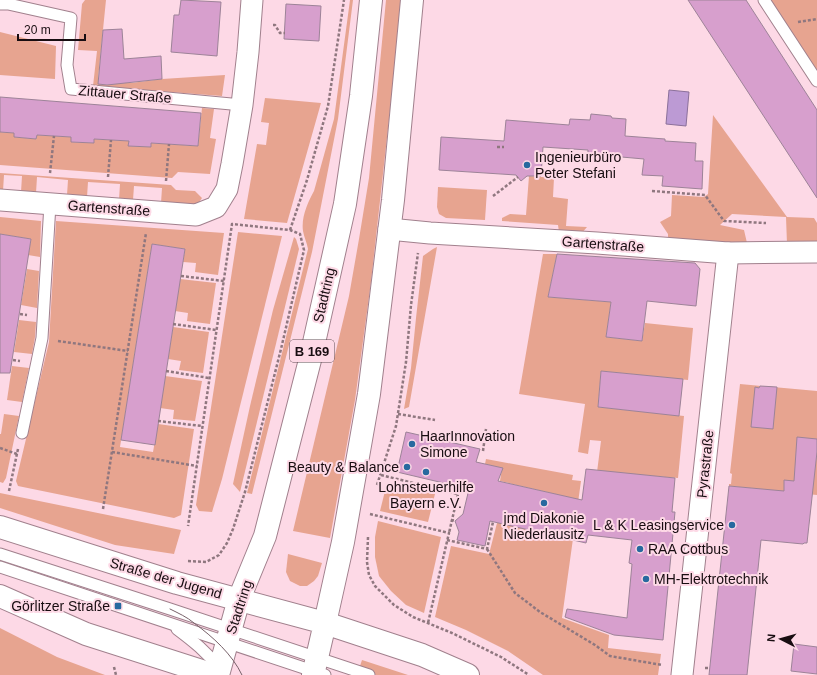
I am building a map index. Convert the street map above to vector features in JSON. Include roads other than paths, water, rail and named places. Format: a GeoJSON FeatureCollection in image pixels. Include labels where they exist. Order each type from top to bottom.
{"type":"FeatureCollection","features":[{"type":"Feature","properties":{"kind":"main road","name":"Stadtring"},"geometry":{"type":"LineString","coordinates":[[219,673],[239,599],[270,522],[311,356],[345,204],[361,96],[371,0]]}},
{"type":"Feature","properties":{"kind":"main road"},"geometry":{"type":"LineString","coordinates":[[317,670],[325,623],[343,542],[370,394],[393,200],[412,0]]}},
{"type":"Feature","properties":{"kind":"main road","name":"Straße der Jugend"},"geometry":{"type":"LineString","coordinates":[[0,527],[177,583],[325,623],[422,655],[468,675]]}},
{"type":"Feature","properties":{"kind":"main road"},"geometry":{"type":"LineString","coordinates":[[0,596],[86,634],[219,673]]}},
{"type":"Feature","properties":{"kind":"street"},"geometry":{"type":"LineString","coordinates":[[234,104],[248,52],[252,0]]}},
{"type":"Feature","properties":{"kind":"street","name":"Gartenstraße"},"geometry":{"type":"LineString","coordinates":[[0,200],[196,214],[216,207],[227,189],[232,164],[234,104]]}},
{"type":"Feature","properties":{"kind":"street","name":"Gartenstraße"},"geometry":{"type":"LineString","coordinates":[[389,229],[430,233],[648,246],[728,253],[817,252]]}},
{"type":"Feature","properties":{"kind":"street","name":"Pyrastraße"},"geometry":{"type":"LineString","coordinates":[[673,670],[728,253]]}},
{"type":"Feature","properties":{"kind":"lane"},"geometry":{"type":"LineString","coordinates":[[764,0],[817,81]]}},
{"type":"Feature","properties":{"kind":"lane","name":"Zittauer Straße"},"geometry":{"type":"LineString","coordinates":[[0,4],[8,4],[71,18],[67,64],[72,89],[234,104]]}},
{"type":"Feature","properties":{"kind":"lane"},"geometry":{"type":"LineString","coordinates":[[22,433],[42,338],[50,204]]}},
{"type":"Feature","properties":{"kind":"lane"},"geometry":{"type":"LineString","coordinates":[[0,554],[229,636],[317,670],[369,675]]}},
{"type":"Feature","properties":{"kind":"lane"},"geometry":{"type":"LineString","coordinates":[[2,567],[166,622],[229,636]]}},
{"type":"Feature","properties":{"kind":"lane"},"geometry":{"type":"LineString","coordinates":[[166,622],[196,643],[209,656],[219,673]]}},
{"type":"Feature","properties":{"kind":"tram line"},"geometry":{"type":"LineString","coordinates":[[170,609],[188,619],[215,640],[233,660],[242,675]]}},
{"type":"Feature","properties":{"kind":"place","name":"Ingenieurbüro Peter Stefani"},"geometry":{"type":"Point","coordinates":[527,165]}},
{"type":"Feature","properties":{"kind":"place","name":"HaarInnovation Simone"},"geometry":{"type":"Point","coordinates":[412,444]}},
{"type":"Feature","properties":{"kind":"place","name":"Beauty & Balance"},"geometry":{"type":"Point","coordinates":[407,467]}},
{"type":"Feature","properties":{"kind":"place","name":"Lohnsteuerhilfe Bayern e.V."},"geometry":{"type":"Point","coordinates":[426,472]}},
{"type":"Feature","properties":{"kind":"place","name":"jmd Diakonie Niederlausitz"},"geometry":{"type":"Point","coordinates":[544,503]}},
{"type":"Feature","properties":{"kind":"place","name":"L & K Leasingservice"},"geometry":{"type":"Point","coordinates":[732,525]}},
{"type":"Feature","properties":{"kind":"place","name":"RAA Cottbus"},"geometry":{"type":"Point","coordinates":[640,549]}},
{"type":"Feature","properties":{"kind":"place","name":"MH-Elektrotechnik"},"geometry":{"type":"Point","coordinates":[646,579]}},
{"type":"Feature","properties":{"kind":"place","name":"Görlitzer Straße"},"geometry":{"type":"Point","coordinates":[118,606]}}]}
